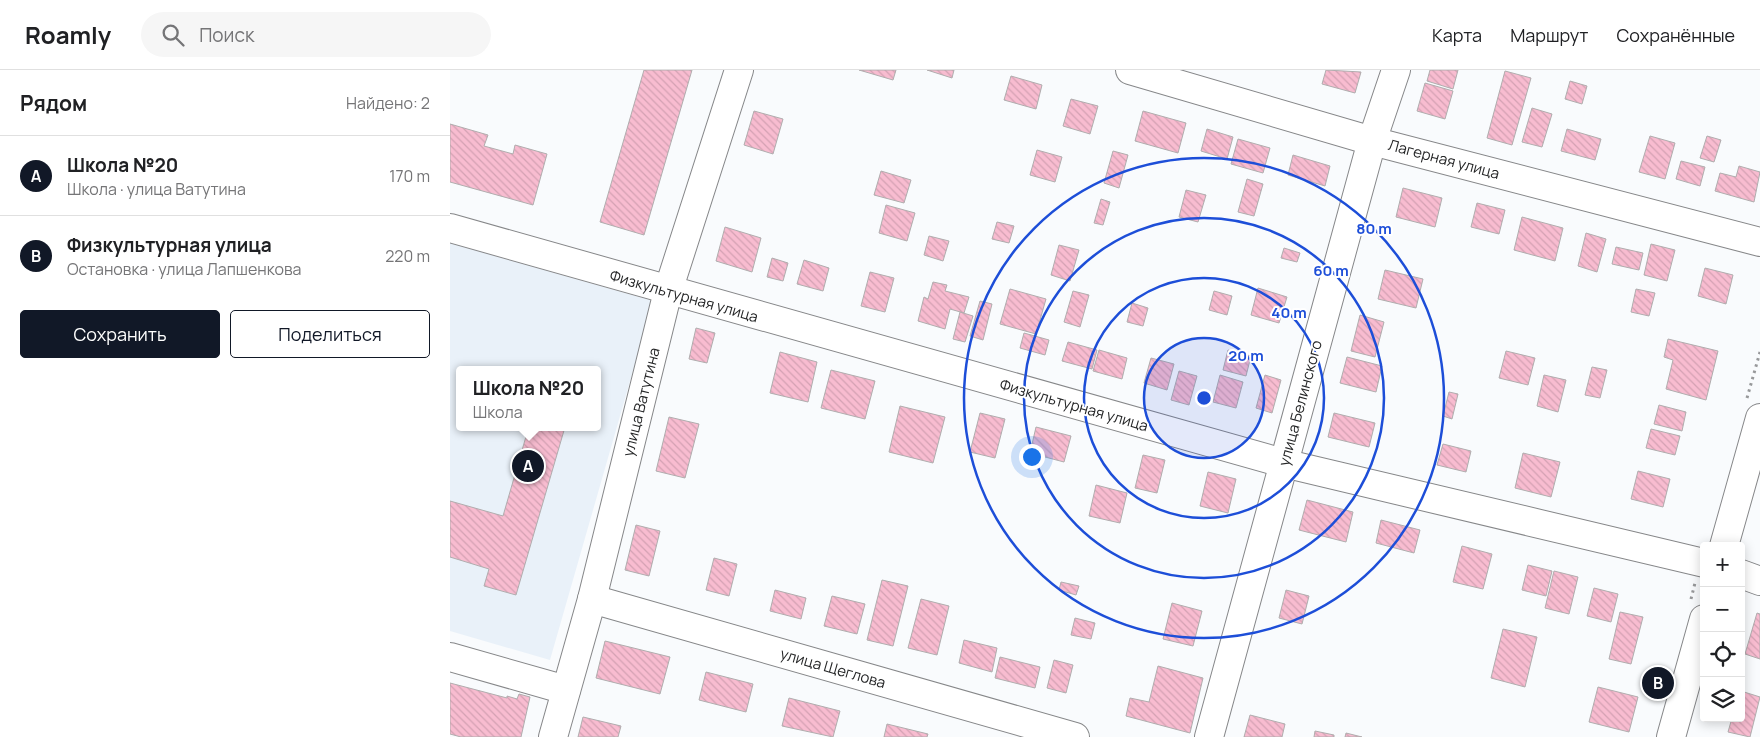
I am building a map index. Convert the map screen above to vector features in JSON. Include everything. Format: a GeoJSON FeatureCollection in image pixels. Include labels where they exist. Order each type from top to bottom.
{"type":"FeatureCollection","features":[{"type":"Feature","properties":{"kind":"street","name":"улица Ватутина"},"geometry":{"type":"LineString","coordinates":[[553,737],[592,598],[668,292],[739,70]]}},
{"type":"Feature","properties":{"kind":"street","name":"Лагерная улица"},"geometry":{"type":"LineString","coordinates":[[1130,70],[1372,141],[1760,242]]}},
{"type":"Feature","properties":{"kind":"street","name":"улица Белинского"},"geometry":{"type":"LineString","coordinates":[[1209,737],[1372,141],[1396,70]]}},
{"type":"Feature","properties":{"kind":"street","name":"Физкультурная улица"},"geometry":{"type":"LineString","coordinates":[[450,228],[668,292],[1283,463],[1700,562]]}},
{"type":"Feature","properties":{"kind":"street"},"geometry":{"type":"LineString","coordinates":[[1725,542],[1760,418]]}},
{"type":"Feature","properties":{"kind":"street"},"geometry":{"type":"LineString","coordinates":[[1745,575],[1760,581]]}},
{"type":"Feature","properties":{"kind":"street","name":"улица Щеглова"},"geometry":{"type":"LineString","coordinates":[[592,598],[1075,737]]}},
{"type":"Feature","properties":{"kind":"street"},"geometry":{"type":"LineString","coordinates":[[1671,737],[1700,632]]}},
{"type":"Feature","properties":{"kind":"street"},"geometry":{"type":"LineString","coordinates":[[450,657],[566,690]]}},
{"type":"Feature","properties":{"kind":"shaded area"},"geometry":{"type":"Polygon","coordinates":[[[450,243],[653,301],[550,660],[450,631],[450,243]]]}},
{"type":"Feature","properties":{"kind":"building"},"geometry":{"type":"Polygon","coordinates":[[[644,70],[692,70],[644,235],[600,222],[644,70]]]}},
{"type":"Feature","properties":{"kind":"building"},"geometry":{"type":"Polygon","coordinates":[[[859,70],[896,70],[893,80],[859,70]]]}},
{"type":"Feature","properties":{"kind":"building"},"geometry":{"type":"Polygon","coordinates":[[[927,70],[954,70],[952,78],[927,70]]]}},
{"type":"Feature","properties":{"kind":"building"},"geometry":{"type":"Polygon","coordinates":[[[1326,70],[1361,72],[1355,93],[1322,84],[1326,70]]]}},
{"type":"Feature","properties":{"kind":"building"},"geometry":{"type":"Polygon","coordinates":[[[1430,70],[1458,70],[1453,89],[1427,81],[1430,70]]]}},
{"type":"Feature","properties":{"kind":"building"},"geometry":{"type":"Polygon","coordinates":[[[1505,71],[1531,78],[1512,145],[1487,138],[1505,71]]]}},
{"type":"Feature","properties":{"kind":"building"},"geometry":{"type":"Polygon","coordinates":[[[1011,76],[1042,85],[1036,109],[1004,100],[1011,76]]]}},
{"type":"Feature","properties":{"kind":"building"},"geometry":{"type":"Polygon","coordinates":[[[1570,81],[1587,86],[1582,104],[1565,99],[1570,81]]]}},
{"type":"Feature","properties":{"kind":"building"},"geometry":{"type":"Polygon","coordinates":[[[1425,83],[1453,91],[1445,119],[1417,111],[1425,83]]]}},
{"type":"Feature","properties":{"kind":"building"},"geometry":{"type":"Polygon","coordinates":[[[1071,99],[1098,106],[1090,134],[1063,126],[1071,99]]]}},
{"type":"Feature","properties":{"kind":"building"},"geometry":{"type":"Polygon","coordinates":[[[1532,108],[1552,114],[1542,147],[1522,142],[1532,108]]]}},
{"type":"Feature","properties":{"kind":"building"},"geometry":{"type":"Polygon","coordinates":[[[754,111],[783,119],[773,154],[744,145],[754,111]]]}},
{"type":"Feature","properties":{"kind":"building"},"geometry":{"type":"Polygon","coordinates":[[[1143,111],[1186,123],[1178,153],[1135,141],[1143,111]]]}},
{"type":"Feature","properties":{"kind":"building"},"geometry":{"type":"Polygon","coordinates":[[[450,124],[488,135],[484,146],[513,154],[515,145],[547,154],[533,205],[450,182],[450,124]]]}},
{"type":"Feature","properties":{"kind":"building"},"geometry":{"type":"Polygon","coordinates":[[[1207,129],[1233,137],[1227,159],[1201,151],[1207,129]]]}},
{"type":"Feature","properties":{"kind":"building"},"geometry":{"type":"Polygon","coordinates":[[[1567,129],[1601,139],[1595,160],[1561,151],[1567,129]]]}},
{"type":"Feature","properties":{"kind":"building"},"geometry":{"type":"Polygon","coordinates":[[[1650,136],[1675,143],[1665,179],[1639,172],[1650,136]]]}},
{"type":"Feature","properties":{"kind":"building"},"geometry":{"type":"Polygon","coordinates":[[[1707,136],[1721,140],[1714,162],[1700,158],[1707,136]]]}},
{"type":"Feature","properties":{"kind":"building"},"geometry":{"type":"Polygon","coordinates":[[[1238,139],[1270,148],[1263,173],[1231,164],[1238,139]]]}},
{"type":"Feature","properties":{"kind":"building"},"geometry":{"type":"Polygon","coordinates":[[[1037,150],[1062,157],[1055,182],[1030,175],[1037,150]]]}},
{"type":"Feature","properties":{"kind":"building"},"geometry":{"type":"Polygon","coordinates":[[[1113,151],[1128,155],[1119,188],[1104,183],[1113,151]]]}},
{"type":"Feature","properties":{"kind":"building"},"geometry":{"type":"Polygon","coordinates":[[[1293,155],[1330,166],[1325,186],[1288,175],[1293,155]]]}},
{"type":"Feature","properties":{"kind":"building"},"geometry":{"type":"Polygon","coordinates":[[[1681,161],[1705,167],[1700,186],[1676,179],[1681,161]]]}},
{"type":"Feature","properties":{"kind":"building"},"geometry":{"type":"Polygon","coordinates":[[[1739,166],[1760,172],[1754,202],[1715,191],[1720,173],[1736,177],[1739,166]]]}},
{"type":"Feature","properties":{"kind":"building"},"geometry":{"type":"Polygon","coordinates":[[[881,171],[911,180],[904,203],[874,195],[881,171]]]}},
{"type":"Feature","properties":{"kind":"building"},"geometry":{"type":"Polygon","coordinates":[[[1247,179],[1263,184],[1254,216],[1238,212],[1247,179]]]}},
{"type":"Feature","properties":{"kind":"building"},"geometry":{"type":"Polygon","coordinates":[[[1403,188],[1442,198],[1435,227],[1396,217],[1403,188]]]}},
{"type":"Feature","properties":{"kind":"building"},"geometry":{"type":"Polygon","coordinates":[[[1186,190],[1206,195],[1198,222],[1179,217],[1186,190]]]}},
{"type":"Feature","properties":{"kind":"building"},"geometry":{"type":"Polygon","coordinates":[[[1101,199],[1110,202],[1103,225],[1094,223],[1101,199]]]}},
{"type":"Feature","properties":{"kind":"building"},"geometry":{"type":"Polygon","coordinates":[[[1477,203],[1505,210],[1499,234],[1471,227],[1477,203]]]}},
{"type":"Feature","properties":{"kind":"building"},"geometry":{"type":"Polygon","coordinates":[[[886,205],[915,213],[907,241],[879,233],[886,205]]]}},
{"type":"Feature","properties":{"kind":"building"},"geometry":{"type":"Polygon","coordinates":[[[1522,217],[1563,228],[1555,261],[1514,250],[1522,217]]]}},
{"type":"Feature","properties":{"kind":"building"},"geometry":{"type":"Polygon","coordinates":[[[997,222],[1014,226],[1009,243],[992,239],[997,222]]]}},
{"type":"Feature","properties":{"kind":"building"},"geometry":{"type":"Polygon","coordinates":[[[725,227],[761,238],[752,272],[716,261],[725,227]]]}},
{"type":"Feature","properties":{"kind":"building"},"geometry":{"type":"Polygon","coordinates":[[[1586,233],[1606,239],[1597,272],[1578,266],[1586,233]]]}},
{"type":"Feature","properties":{"kind":"building"},"geometry":{"type":"Polygon","coordinates":[[[929,236],[949,241],[943,261],[924,255],[929,236]]]}},
{"type":"Feature","properties":{"kind":"building"},"geometry":{"type":"Polygon","coordinates":[[[1651,244],[1675,250],[1667,281],[1644,275],[1651,244]]]}},
{"type":"Feature","properties":{"kind":"building"},"geometry":{"type":"Polygon","coordinates":[[[1059,245],[1079,250],[1070,281],[1051,275],[1059,245]]]}},
{"type":"Feature","properties":{"kind":"building"},"geometry":{"type":"Polygon","coordinates":[[[1616,247],[1643,253],[1639,270],[1612,264],[1616,247]]]}},
{"type":"Feature","properties":{"kind":"building"},"geometry":{"type":"Polygon","coordinates":[[[1284,248],[1300,253],[1297,262],[1281,258],[1284,248]]]}},
{"type":"Feature","properties":{"kind":"building"},"geometry":{"type":"Polygon","coordinates":[[[772,258],[788,263],[783,281],[767,277],[772,258]]]}},
{"type":"Feature","properties":{"kind":"building"},"geometry":{"type":"Polygon","coordinates":[[[804,260],[829,268],[823,291],[797,284],[804,260]]]}},
{"type":"Feature","properties":{"kind":"building"},"geometry":{"type":"Polygon","coordinates":[[[1705,268],[1733,275],[1726,304],[1698,296],[1705,268]]]}},
{"type":"Feature","properties":{"kind":"building"},"geometry":{"type":"Polygon","coordinates":[[[1385,270],[1423,279],[1416,308],[1378,299],[1385,270]]]}},
{"type":"Feature","properties":{"kind":"building"},"geometry":{"type":"Polygon","coordinates":[[[870,272],[894,278],[885,312],[861,306],[870,272]]]}},
{"type":"Feature","properties":{"kind":"building"},"geometry":{"type":"Polygon","coordinates":[[[933,282],[947,285],[945,291],[969,297],[964,313],[950,309],[945,329],[918,321],[924,297],[928,299],[933,282]]]}},
{"type":"Feature","properties":{"kind":"building"},"geometry":{"type":"Polygon","coordinates":[[[1258,288],[1287,297],[1279,323],[1251,315],[1258,288]]]}},
{"type":"Feature","properties":{"kind":"building"},"geometry":{"type":"Polygon","coordinates":[[[1010,289],[1046,299],[1036,334],[1000,324],[1010,289]]]}},
{"type":"Feature","properties":{"kind":"building"},"geometry":{"type":"Polygon","coordinates":[[[1636,289],[1655,293],[1649,316],[1631,312],[1636,289]]]}},
{"type":"Feature","properties":{"kind":"building"},"geometry":{"type":"Polygon","coordinates":[[[1073,291],[1089,295],[1080,327],[1064,322],[1073,291]]]}},
{"type":"Feature","properties":{"kind":"building"},"geometry":{"type":"Polygon","coordinates":[[[1214,291],[1232,296],[1227,315],[1209,310],[1214,291]]]}},
{"type":"Feature","properties":{"kind":"building"},"geometry":{"type":"Polygon","coordinates":[[[980,301],[992,304],[983,340],[970,336],[980,301]]]}},
{"type":"Feature","properties":{"kind":"building"},"geometry":{"type":"Polygon","coordinates":[[[1132,303],[1148,308],[1143,326],[1127,322],[1132,303]]]}},
{"type":"Feature","properties":{"kind":"building"},"geometry":{"type":"Polygon","coordinates":[[[960,312],[973,316],[965,342],[953,339],[960,312]]]}},
{"type":"Feature","properties":{"kind":"building"},"geometry":{"type":"Polygon","coordinates":[[[1360,315],[1384,322],[1375,357],[1351,351],[1360,315]]]}},
{"type":"Feature","properties":{"kind":"building"},"geometry":{"type":"Polygon","coordinates":[[[696,328],[715,333],[707,363],[689,359],[696,328]]]}},
{"type":"Feature","properties":{"kind":"building"},"geometry":{"type":"Polygon","coordinates":[[[1024,333],[1049,340],[1045,355],[1020,348],[1024,333]]]}},
{"type":"Feature","properties":{"kind":"building"},"geometry":{"type":"Polygon","coordinates":[[[1668,339],[1718,351],[1706,400],[1666,389],[1673,360],[1664,357],[1668,339]]]}},
{"type":"Feature","properties":{"kind":"building"},"geometry":{"type":"Polygon","coordinates":[[[1068,342],[1097,350],[1092,369],[1062,361],[1068,342]]]}},
{"type":"Feature","properties":{"kind":"building"},"geometry":{"type":"Polygon","coordinates":[[[1099,350],[1127,358],[1122,379],[1093,371],[1099,350]]]}},
{"type":"Feature","properties":{"kind":"building"},"geometry":{"type":"Polygon","coordinates":[[[1228,350],[1251,356],[1246,376],[1223,370],[1228,350]]]}},
{"type":"Feature","properties":{"kind":"building"},"geometry":{"type":"Polygon","coordinates":[[[1506,351],[1535,358],[1528,385],[1499,378],[1506,351]]]}},
{"type":"Feature","properties":{"kind":"building"},"geometry":{"type":"Polygon","coordinates":[[[780,352],[817,362],[808,402],[770,393],[780,352]]]}},
{"type":"Feature","properties":{"kind":"building"},"geometry":{"type":"Polygon","coordinates":[[[1347,357],[1382,366],[1376,392],[1340,383],[1347,357]]]}},
{"type":"Feature","properties":{"kind":"building"},"geometry":{"type":"Polygon","coordinates":[[[1151,358],[1174,364],[1167,390],[1144,383],[1151,358]]]}},
{"type":"Feature","properties":{"kind":"building"},"geometry":{"type":"Polygon","coordinates":[[[1592,367],[1607,370],[1600,398],[1585,395],[1592,367]]]}},
{"type":"Feature","properties":{"kind":"building"},"geometry":{"type":"Polygon","coordinates":[[[831,370],[875,381],[865,419],[821,408],[831,370]]]}},
{"type":"Feature","properties":{"kind":"building"},"geometry":{"type":"Polygon","coordinates":[[[1179,371],[1197,376],[1189,405],[1171,400],[1179,371]]]}},
{"type":"Feature","properties":{"kind":"building"},"geometry":{"type":"Polygon","coordinates":[[[1220,375],[1243,382],[1236,408],[1213,402],[1220,375]]]}},
{"type":"Feature","properties":{"kind":"building"},"geometry":{"type":"Polygon","coordinates":[[[1265,375],[1281,380],[1272,413],[1256,408],[1265,375]]]}},
{"type":"Feature","properties":{"kind":"building"},"geometry":{"type":"Polygon","coordinates":[[[1544,375],[1566,380],[1558,412],[1537,406],[1544,375]]]}},
{"type":"Feature","properties":{"kind":"building"},"geometry":{"type":"Polygon","coordinates":[[[1449,392],[1458,394],[1452,419],[1443,416],[1449,392]]]}},
{"type":"Feature","properties":{"kind":"building"},"geometry":{"type":"Polygon","coordinates":[[[1659,405],[1686,412],[1682,431],[1654,424],[1659,405]]]}},
{"type":"Feature","properties":{"kind":"building"},"geometry":{"type":"Polygon","coordinates":[[[900,406],[945,417],[933,463],[889,452],[900,406]]]}},
{"type":"Feature","properties":{"kind":"building"},"geometry":{"type":"Polygon","coordinates":[[[980,413],[1005,419],[995,458],[970,452],[980,413]]]}},
{"type":"Feature","properties":{"kind":"building"},"geometry":{"type":"Polygon","coordinates":[[[1334,413],[1375,423],[1369,447],[1328,437],[1334,413]]]}},
{"type":"Feature","properties":{"kind":"building"},"geometry":{"type":"Polygon","coordinates":[[[669,417],[699,424],[685,478],[656,471],[669,417]]]}},
{"type":"Feature","properties":{"kind":"building"},"geometry":{"type":"Polygon","coordinates":[[[1036,427],[1071,436],[1064,462],[1030,453],[1036,427]]]}},
{"type":"Feature","properties":{"kind":"building"},"geometry":{"type":"Polygon","coordinates":[[[1651,429],[1680,436],[1675,455],[1646,448],[1651,429]]]}},
{"type":"Feature","properties":{"kind":"building"},"geometry":{"type":"Polygon","coordinates":[[[522,431],[564,431],[516,595],[484,586],[489,569],[450,557],[450,501],[503,516],[527,433],[522,431]]]}},
{"type":"Feature","properties":{"kind":"building"},"geometry":{"type":"Polygon","coordinates":[[[1443,444],[1471,451],[1466,472],[1437,465],[1443,444]]]}},
{"type":"Feature","properties":{"kind":"building"},"geometry":{"type":"Polygon","coordinates":[[[1523,453],[1560,462],[1551,497],[1515,488],[1523,453]]]}},
{"type":"Feature","properties":{"kind":"building"},"geometry":{"type":"Polygon","coordinates":[[[1143,455],[1165,460],[1157,493],[1135,488],[1143,455]]]}},
{"type":"Feature","properties":{"kind":"building"},"geometry":{"type":"Polygon","coordinates":[[[1638,471],[1670,479],[1663,507],[1631,499],[1638,471]]]}},
{"type":"Feature","properties":{"kind":"building"},"geometry":{"type":"Polygon","coordinates":[[[1208,472],[1236,479],[1228,513],[1200,506],[1208,472]]]}},
{"type":"Feature","properties":{"kind":"building"},"geometry":{"type":"Polygon","coordinates":[[[1096,485],[1127,493],[1120,523],[1089,516],[1096,485]]]}},
{"type":"Feature","properties":{"kind":"building"},"geometry":{"type":"Polygon","coordinates":[[[1307,500],[1353,512],[1346,542],[1299,530],[1307,500]]]}},
{"type":"Feature","properties":{"kind":"building"},"geometry":{"type":"Polygon","coordinates":[[[1381,520],[1420,530],[1414,553],[1376,543],[1381,520]]]}},
{"type":"Feature","properties":{"kind":"building"},"geometry":{"type":"Polygon","coordinates":[[[636,525],[660,531],[649,576],[625,570],[636,525]]]}},
{"type":"Feature","properties":{"kind":"building"},"geometry":{"type":"Polygon","coordinates":[[[1462,546],[1492,554],[1483,589],[1453,582],[1462,546]]]}},
{"type":"Feature","properties":{"kind":"building"},"geometry":{"type":"Polygon","coordinates":[[[714,558],[737,564],[729,596],[706,590],[714,558]]]}},
{"type":"Feature","properties":{"kind":"building"},"geometry":{"type":"Polygon","coordinates":[[[1528,565],[1552,571],[1546,596],[1522,590],[1528,565]]]}},
{"type":"Feature","properties":{"kind":"building"},"geometry":{"type":"Polygon","coordinates":[[[1554,571],[1578,577],[1569,614],[1545,608],[1554,571]]]}},
{"type":"Feature","properties":{"kind":"building"},"geometry":{"type":"Polygon","coordinates":[[[882,580],[908,586],[893,646],[867,640],[882,580]]]}},
{"type":"Feature","properties":{"kind":"building"},"geometry":{"type":"Polygon","coordinates":[[[1061,582],[1079,586],[1076,595],[1059,590],[1061,582]]]}},
{"type":"Feature","properties":{"kind":"building"},"geometry":{"type":"Polygon","coordinates":[[[1594,588],[1618,594],[1611,622],[1587,616],[1594,588]]]}},
{"type":"Feature","properties":{"kind":"building"},"geometry":{"type":"Polygon","coordinates":[[[775,590],[806,598],[801,619],[770,611],[775,590]]]}},
{"type":"Feature","properties":{"kind":"building"},"geometry":{"type":"Polygon","coordinates":[[[1286,590],[1309,596],[1302,624],[1279,618],[1286,590]]]}},
{"type":"Feature","properties":{"kind":"building"},"geometry":{"type":"Polygon","coordinates":[[[832,596],[865,604],[857,634],[824,626],[832,596]]]}},
{"type":"Feature","properties":{"kind":"building"},"geometry":{"type":"Polygon","coordinates":[[[921,599],[949,606],[937,655],[908,648],[921,599]]]}},
{"type":"Feature","properties":{"kind":"building"},"geometry":{"type":"Polygon","coordinates":[[[1172,603],[1202,611],[1193,646],[1163,639],[1172,603]]]}},
{"type":"Feature","properties":{"kind":"building"},"geometry":{"type":"Polygon","coordinates":[[[1620,612],[1643,617],[1631,664],[1609,659],[1620,612]]]}},
{"type":"Feature","properties":{"kind":"building"},"geometry":{"type":"Polygon","coordinates":[[[1757,613],[1760,614],[1760,659],[1745,654],[1757,613]]]}},
{"type":"Feature","properties":{"kind":"building"},"geometry":{"type":"Polygon","coordinates":[[[1075,618],[1095,623],[1091,639],[1071,635],[1075,618]]]}},
{"type":"Feature","properties":{"kind":"building"},"geometry":{"type":"Polygon","coordinates":[[[1503,629],[1537,637],[1525,687],[1491,678],[1503,629]]]}},
{"type":"Feature","properties":{"kind":"building"},"geometry":{"type":"Polygon","coordinates":[[[964,640],[997,648],[992,672],[959,663],[964,640]]]}},
{"type":"Feature","properties":{"kind":"building"},"geometry":{"type":"Polygon","coordinates":[[[605,641],[670,657],[660,694],[596,678],[605,641]]]}},
{"type":"Feature","properties":{"kind":"building"},"geometry":{"type":"Polygon","coordinates":[[[1000,657],[1040,667],[1035,688],[995,678],[1000,657]]]}},
{"type":"Feature","properties":{"kind":"building"},"geometry":{"type":"Polygon","coordinates":[[[1054,660],[1073,665],[1066,693],[1047,688],[1054,660]]]}},
{"type":"Feature","properties":{"kind":"building"},"geometry":{"type":"Polygon","coordinates":[[[1158,666],[1203,678],[1190,733],[1126,716],[1130,698],[1149,702],[1158,666]]]}},
{"type":"Feature","properties":{"kind":"building"},"geometry":{"type":"Polygon","coordinates":[[[706,672],[753,684],[746,712],[699,700],[706,672]]]}},
{"type":"Feature","properties":{"kind":"building"},"geometry":{"type":"Polygon","coordinates":[[[450,683],[507,698],[507,696],[517,699],[519,694],[530,697],[521,737],[461,737],[450,734],[450,683]]]}},
{"type":"Feature","properties":{"kind":"building"},"geometry":{"type":"Polygon","coordinates":[[[1598,687],[1638,697],[1629,732],[1589,722],[1598,687]]]}},
{"type":"Feature","properties":{"kind":"building"},"geometry":{"type":"Polygon","coordinates":[[[1745,692],[1760,697],[1750,737],[1728,732],[1731,722],[1745,722],[1745,692]]]}},
{"type":"Feature","properties":{"kind":"building"},"geometry":{"type":"Polygon","coordinates":[[[789,698],[840,711],[833,737],[782,726],[789,698]]]}},
{"type":"Feature","properties":{"kind":"building"},"geometry":{"type":"Polygon","coordinates":[[[1250,715],[1285,724],[1282,737],[1244,737],[1250,715]]]}},
{"type":"Feature","properties":{"kind":"building"},"geometry":{"type":"Polygon","coordinates":[[[583,717],[621,726],[618,737],[578,737],[583,717]]]}},
{"type":"Feature","properties":{"kind":"building"},"geometry":{"type":"Polygon","coordinates":[[[887,724],[928,734],[927,737],[884,737],[887,724]]]}},
{"type":"Feature","properties":{"kind":"building"},"geometry":{"type":"Polygon","coordinates":[[[1315,731],[1334,735],[1334,737],[1314,737],[1315,731]]]}},
{"type":"Feature","properties":{"kind":"building"},"geometry":{"type":"Polygon","coordinates":[[[1346,733],[1362,737],[1345,737],[1346,733]]]}},
{"type":"Feature","properties":{"kind":"place","name":"Школа №20"},"geometry":{"type":"Point","coordinates":[528,466]}},
{"type":"Feature","properties":{"kind":"place","name":"Физкультурная улица"},"geometry":{"type":"Point","coordinates":[1658,683]}}]}
